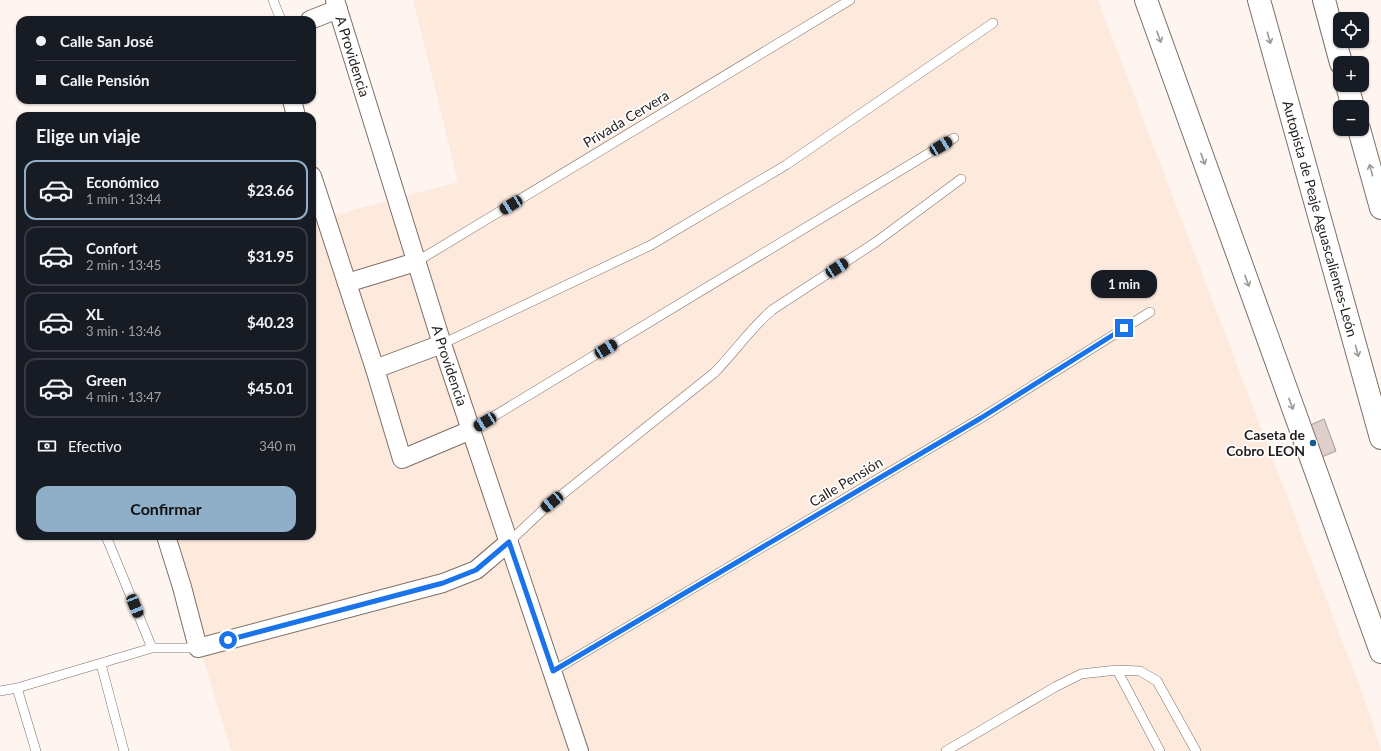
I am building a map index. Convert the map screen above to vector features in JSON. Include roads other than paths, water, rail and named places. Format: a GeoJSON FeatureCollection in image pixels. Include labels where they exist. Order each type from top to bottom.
{"type":"FeatureCollection","features":[{"type":"Feature","properties":{"kind":"highway"},"geometry":{"type":"LineString","coordinates":[[1146,0],[1381,652]]}},
{"type":"Feature","properties":{"kind":"highway","name":"Autopista de Peaje Aguascalientes-León"},"geometry":{"type":"LineString","coordinates":[[1259,0],[1381,438]]}},
{"type":"Feature","properties":{"kind":"highway"},"geometry":{"type":"LineString","coordinates":[[1324,0],[1339,56]]}},
{"type":"Feature","properties":{"kind":"highway"},"geometry":{"type":"LineString","coordinates":[[1361,136],[1381,208]]}},
{"type":"Feature","properties":{"kind":"street","name":"A Providencia"},"geometry":{"type":"LineString","coordinates":[[336,4],[442,344],[579,751]]}},
{"type":"Feature","properties":{"kind":"street"},"geometry":{"type":"LineString","coordinates":[[316,16],[336,4]]}},
{"type":"Feature","properties":{"kind":"street"},"geometry":{"type":"LineString","coordinates":[[316,188],[375,369],[402,458],[471,430]]}},
{"type":"Feature","properties":{"kind":"street"},"geometry":{"type":"LineString","coordinates":[[347,283],[416,262]]}},
{"type":"Feature","properties":{"kind":"street"},"geometry":{"type":"LineString","coordinates":[[375,369],[442,344]]}},
{"type":"Feature","properties":{"kind":"street"},"geometry":{"type":"LineString","coordinates":[[167,540],[182,587],[198,648],[443,583],[476,570],[509,542]]}},
{"type":"Feature","properties":{"kind":"lane"},"geometry":{"type":"LineString","coordinates":[[273,0],[279,16]]}},
{"type":"Feature","properties":{"kind":"lane","name":"Privada Cervera"},"geometry":{"type":"LineString","coordinates":[[416,262],[850,0]]}},
{"type":"Feature","properties":{"kind":"lane"},"geometry":{"type":"LineString","coordinates":[[442,344],[658,241],[786,165],[993,23]]}},
{"type":"Feature","properties":{"kind":"lane"},"geometry":{"type":"LineString","coordinates":[[471,430],[954,138]]}},
{"type":"Feature","properties":{"kind":"lane"},"geometry":{"type":"LineString","coordinates":[[509,542],[549,504],[714,373],[735,352],[757,323],[772,310],[876,242],[960,179]]}},
{"type":"Feature","properties":{"kind":"lane","name":"Calle Pensión"},"geometry":{"type":"LineString","coordinates":[[553,671],[981,418],[1150,312]]}},
{"type":"Feature","properties":{"kind":"lane"},"geometry":{"type":"LineString","coordinates":[[108,540],[152,648]]}},
{"type":"Feature","properties":{"kind":"lane"},"geometry":{"type":"LineString","coordinates":[[0,691],[17,688],[152,648],[198,648]]}},
{"type":"Feature","properties":{"kind":"lane"},"geometry":{"type":"LineString","coordinates":[[101,664],[124,751]]}},
{"type":"Feature","properties":{"kind":"lane"},"geometry":{"type":"LineString","coordinates":[[946,751],[1055,687],[1081,674],[1117,670],[1140,671],[1157,681],[1196,751]]}},
{"type":"Feature","properties":{"kind":"lane"},"geometry":{"type":"LineString","coordinates":[[1117,670],[1160,751]]}},
{"type":"Feature","properties":{"kind":"lane"},"geometry":{"type":"LineString","coordinates":[[17,688],[36,751]]}},
{"type":"Feature","properties":{"kind":"place","name":"Caseta de Cobro LEON"},"geometry":{"type":"Point","coordinates":[1313,443]}}]}
